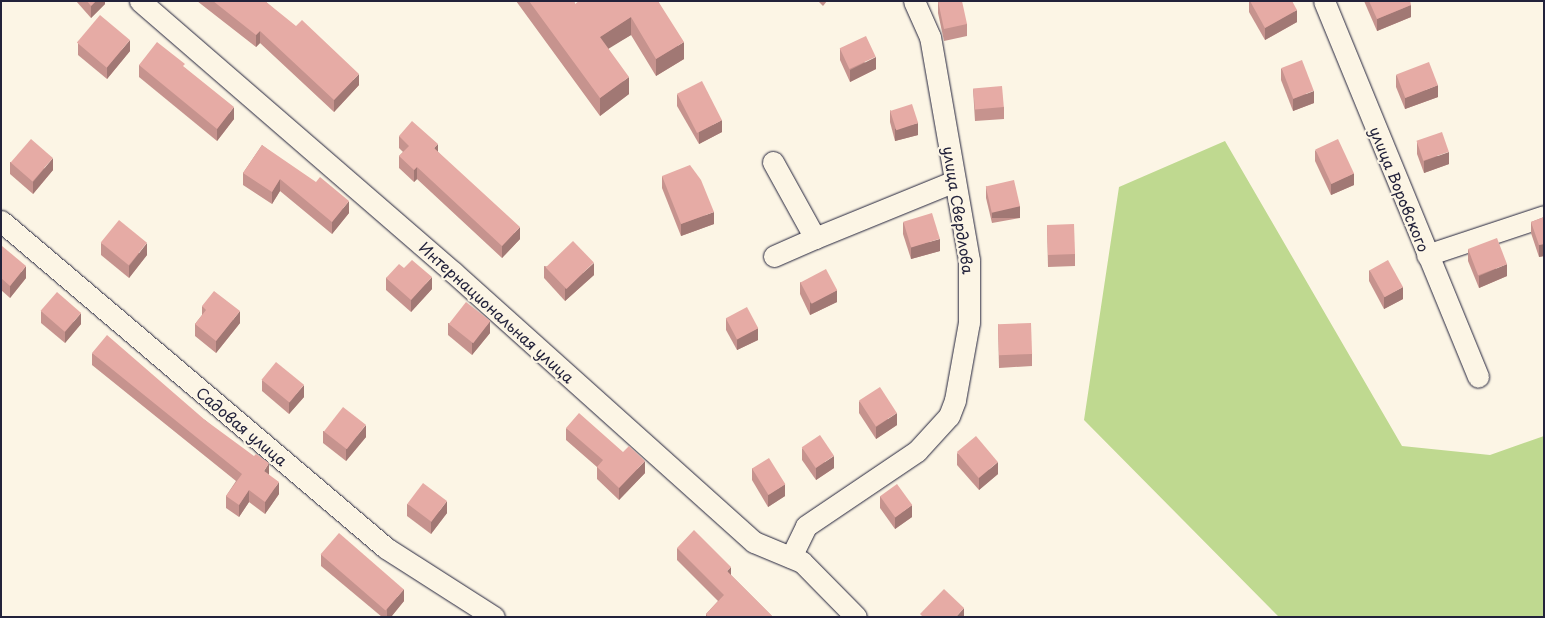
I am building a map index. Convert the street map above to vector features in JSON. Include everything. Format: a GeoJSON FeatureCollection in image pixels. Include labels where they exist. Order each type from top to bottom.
{"type":"FeatureCollection","features":[{"type":"Feature","properties":{"kind":"street","name":"Интернациональная улица"},"geometry":{"type":"LineString","coordinates":[[140,1],[454,272],[754,542],[791,557],[809,568],[856,617]]}},
{"type":"Feature","properties":{"kind":"street","name":"улица Свердлова"},"geometry":{"type":"LineString","coordinates":[[791,557],[806,526],[916,451],[949,416],[962,365],[969,322],[970,283],[930,38],[914,1]]}},
{"type":"Feature","properties":{"kind":"street","name":"улица Воровского"},"geometry":{"type":"LineString","coordinates":[[1324,1],[1478,377]]}},
{"type":"Feature","properties":{"kind":"street"},"geometry":{"type":"LineString","coordinates":[[773,162],[815,238]]}},
{"type":"Feature","properties":{"kind":"street"},"geometry":{"type":"LineString","coordinates":[[774,256],[955,182]]}},
{"type":"Feature","properties":{"kind":"street"},"geometry":{"type":"LineString","coordinates":[[1427,255],[1544,216]]}},
{"type":"Feature","properties":{"kind":"street","name":"Садовая улица"},"geometry":{"type":"LineString","coordinates":[[1,222],[386,548],[494,617]]}},
{"type":"Feature","properties":{"kind":"green space"},"geometry":{"type":"Polygon","coordinates":[[[1225,141],[1402,446],[1490,455],[1544,436],[1544,617],[1279,617],[1084,420],[1119,187],[1225,141]]]}},
{"type":"Feature","properties":{"kind":"building"},"geometry":{"type":"Polygon","coordinates":[[[87,1],[96,1],[91,6],[87,1]]]}},
{"type":"Feature","properties":{"kind":"building"},"geometry":{"type":"Polygon","coordinates":[[[213,1],[265,1],[296,26],[302,20],[359,74],[334,100],[260,31],[256,35],[213,1]]]}},
{"type":"Feature","properties":{"kind":"building"},"geometry":{"type":"Polygon","coordinates":[[[529,1],[574,1],[575,4],[579,1],[658,1],[684,42],[656,59],[631,17],[600,37],[629,77],[600,98],[529,1]]]}},
{"type":"Feature","properties":{"kind":"building"},"geometry":{"type":"Polygon","coordinates":[[[938,1],[962,1],[967,24],[944,29],[938,1]]]}},
{"type":"Feature","properties":{"kind":"building"},"geometry":{"type":"Polygon","coordinates":[[[1250,1],[1292,1],[1297,10],[1265,28],[1250,1]]]}},
{"type":"Feature","properties":{"kind":"building"},"geometry":{"type":"Polygon","coordinates":[[[1369,1],[1410,1],[1411,5],[1377,19],[1369,1]]]}},
{"type":"Feature","properties":{"kind":"building"},"geometry":{"type":"Polygon","coordinates":[[[100,15],[130,40],[107,68],[77,43],[100,15]]]}},
{"type":"Feature","properties":{"kind":"building"},"geometry":{"type":"Polygon","coordinates":[[[866,36],[876,57],[849,69],[840,48],[866,36]]]}},
{"type":"Feature","properties":{"kind":"building"},"geometry":{"type":"Polygon","coordinates":[[[157,42],[185,64],[183,66],[234,107],[217,129],[139,65],[157,42]]]}},
{"type":"Feature","properties":{"kind":"building"},"geometry":{"type":"Polygon","coordinates":[[[1302,60],[1314,91],[1293,99],[1281,68],[1302,60]]]}},
{"type":"Feature","properties":{"kind":"building"},"geometry":{"type":"Polygon","coordinates":[[[1429,62],[1438,85],[1405,98],[1396,75],[1429,62]]]}},
{"type":"Feature","properties":{"kind":"building"},"geometry":{"type":"Polygon","coordinates":[[[702,81],[722,120],[697,133],[677,94],[702,81]]]}},
{"type":"Feature","properties":{"kind":"building"},"geometry":{"type":"Polygon","coordinates":[[[1002,86],[1004,107],[975,109],[973,89],[1002,86]]]}},
{"type":"Feature","properties":{"kind":"building"},"geometry":{"type":"Polygon","coordinates":[[[912,104],[918,123],[896,130],[890,111],[912,104]]]}},
{"type":"Feature","properties":{"kind":"building"},"geometry":{"type":"Polygon","coordinates":[[[412,121],[438,144],[434,148],[520,227],[502,246],[417,167],[414,170],[399,156],[409,146],[399,136],[412,121]]]}},
{"type":"Feature","properties":{"kind":"building"},"geometry":{"type":"Polygon","coordinates":[[[1442,132],[1449,152],[1423,161],[1416,141],[1442,132]]]}},
{"type":"Feature","properties":{"kind":"building"},"geometry":{"type":"Polygon","coordinates":[[[31,139],[53,158],[33,181],[11,162],[31,139]]]}},
{"type":"Feature","properties":{"kind":"building"},"geometry":{"type":"Polygon","coordinates":[[[1338,139],[1354,173],[1331,184],[1315,150],[1338,139]]]}},
{"type":"Feature","properties":{"kind":"building"},"geometry":{"type":"Polygon","coordinates":[[[262,145],[316,182],[320,177],[349,201],[332,222],[280,179],[272,192],[243,173],[262,145]]]}},
{"type":"Feature","properties":{"kind":"building"},"geometry":{"type":"Polygon","coordinates":[[[690,165],[701,180],[714,212],[681,224],[662,176],[690,165]]]}},
{"type":"Feature","properties":{"kind":"building"},"geometry":{"type":"Polygon","coordinates":[[[1014,180],[1020,206],[992,213],[986,187],[1014,180]]]}},
{"type":"Feature","properties":{"kind":"building"},"geometry":{"type":"Polygon","coordinates":[[[932,213],[940,239],[911,248],[903,222],[932,213]]]}},
{"type":"Feature","properties":{"kind":"building"},"geometry":{"type":"Polygon","coordinates":[[[1544,217],[1544,244],[1539,245],[1531,222],[1544,217]]]}},
{"type":"Feature","properties":{"kind":"building"},"geometry":{"type":"Polygon","coordinates":[[[119,220],[147,243],[129,265],[101,243],[119,220]]]}},
{"type":"Feature","properties":{"kind":"building"},"geometry":{"type":"Polygon","coordinates":[[[1074,224],[1075,254],[1048,255],[1047,225],[1074,224]]]}},
{"type":"Feature","properties":{"kind":"building"},"geometry":{"type":"Polygon","coordinates":[[[1497,238],[1507,264],[1478,275],[1468,249],[1497,238]]]}},
{"type":"Feature","properties":{"kind":"building"},"geometry":{"type":"Polygon","coordinates":[[[573,241],[594,263],[567,289],[546,267],[573,241]]]}},
{"type":"Feature","properties":{"kind":"building"},"geometry":{"type":"Polygon","coordinates":[[[2,246],[26,266],[10,286],[1,278],[2,246]]]}},
{"type":"Feature","properties":{"kind":"building"},"geometry":{"type":"Polygon","coordinates":[[[412,260],[432,277],[411,300],[386,278],[399,264],[404,268],[412,260]]]}},
{"type":"Feature","properties":{"kind":"building"},"geometry":{"type":"Polygon","coordinates":[[[1388,260],[1403,287],[1385,297],[1370,270],[1388,260]]]}},
{"type":"Feature","properties":{"kind":"building"},"geometry":{"type":"Polygon","coordinates":[[[826,269],[837,290],[812,304],[800,283],[826,269]]]}},
{"type":"Feature","properties":{"kind":"building"},"geometry":{"type":"Polygon","coordinates":[[[214,291],[240,311],[216,341],[195,324],[206,310],[202,306],[214,291]]]}},
{"type":"Feature","properties":{"kind":"building"},"geometry":{"type":"Polygon","coordinates":[[[57,292],[81,313],[65,332],[41,311],[57,292]]]}},
{"type":"Feature","properties":{"kind":"building"},"geometry":{"type":"Polygon","coordinates":[[[466,302],[490,321],[473,343],[449,324],[466,302]]]}},
{"type":"Feature","properties":{"kind":"building"},"geometry":{"type":"Polygon","coordinates":[[[747,307],[758,328],[737,339],[726,318],[747,307]]]}},
{"type":"Feature","properties":{"kind":"building"},"geometry":{"type":"Polygon","coordinates":[[[1031,323],[1032,354],[999,355],[998,324],[1031,323]]]}},
{"type":"Feature","properties":{"kind":"building"},"geometry":{"type":"Polygon","coordinates":[[[107,335],[205,420],[254,456],[256,454],[269,463],[264,471],[279,482],[265,502],[249,490],[239,505],[226,496],[242,474],[92,353],[107,335]]]}},
{"type":"Feature","properties":{"kind":"building"},"geometry":{"type":"Polygon","coordinates":[[[276,362],[304,385],[290,403],[262,380],[276,362]]]}},
{"type":"Feature","properties":{"kind":"building"},"geometry":{"type":"Polygon","coordinates":[[[880,387],[897,413],[876,427],[859,401],[880,387]]]}},
{"type":"Feature","properties":{"kind":"building"},"geometry":{"type":"Polygon","coordinates":[[[343,407],[366,425],[347,449],[324,431],[343,407]]]}},
{"type":"Feature","properties":{"kind":"building"},"geometry":{"type":"Polygon","coordinates":[[[579,413],[623,452],[629,446],[645,461],[619,488],[597,467],[603,460],[566,428],[579,413]]]}},
{"type":"Feature","properties":{"kind":"building"},"geometry":{"type":"Polygon","coordinates":[[[820,435],[834,456],[816,468],[802,447],[820,435]]]}},
{"type":"Feature","properties":{"kind":"building"},"geometry":{"type":"Polygon","coordinates":[[[976,436],[998,462],[979,478],[957,452],[976,436]]]}},
{"type":"Feature","properties":{"kind":"building"},"geometry":{"type":"Polygon","coordinates":[[[769,458],[785,484],[768,495],[752,469],[769,458]]]}},
{"type":"Feature","properties":{"kind":"building"},"geometry":{"type":"Polygon","coordinates":[[[423,483],[447,501],[431,522],[407,504],[423,483]]]}},
{"type":"Feature","properties":{"kind":"building"},"geometry":{"type":"Polygon","coordinates":[[[897,484],[912,505],[895,517],[880,496],[897,484]]]}},
{"type":"Feature","properties":{"kind":"building"},"geometry":{"type":"Polygon","coordinates":[[[694,530],[731,567],[727,571],[773,617],[708,617],[706,614],[724,595],[677,548],[694,530]]]}},
{"type":"Feature","properties":{"kind":"building"},"geometry":{"type":"Polygon","coordinates":[[[339,533],[404,589],[386,611],[321,554],[339,533]]]}},
{"type":"Feature","properties":{"kind":"building"},"geometry":{"type":"Polygon","coordinates":[[[944,589],[964,608],[956,617],[923,617],[920,614],[944,589]]]}}]}
